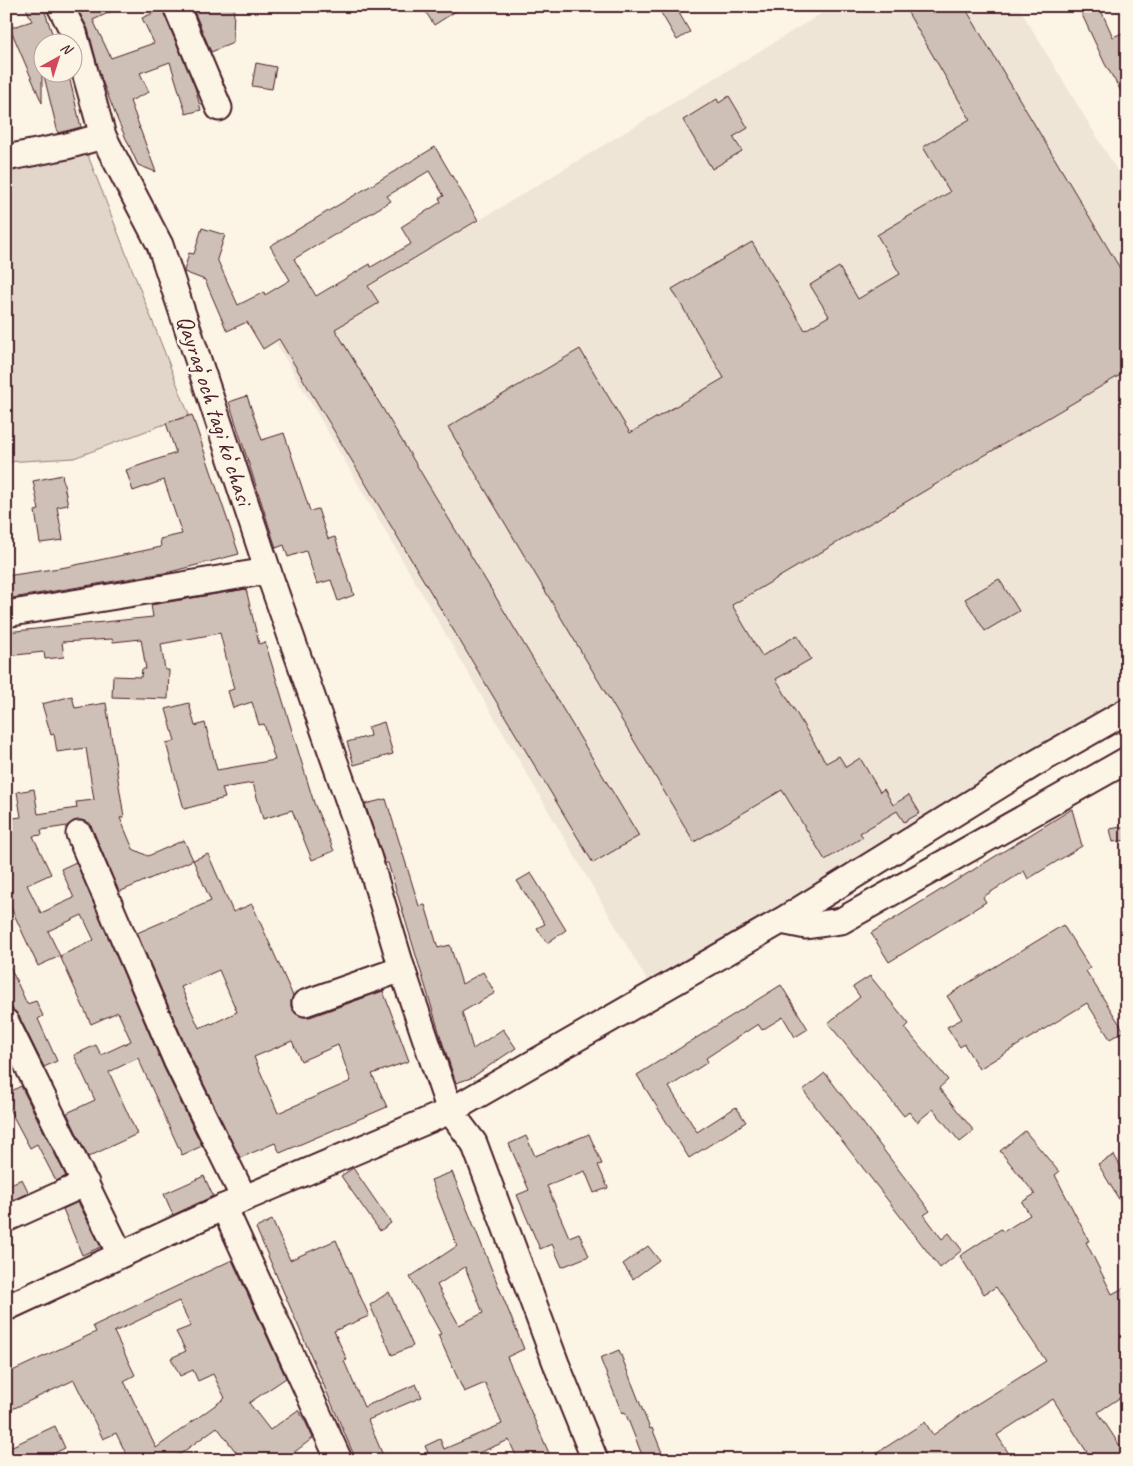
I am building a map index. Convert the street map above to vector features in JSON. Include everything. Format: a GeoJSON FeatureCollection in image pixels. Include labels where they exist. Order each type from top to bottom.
{"type":"FeatureCollection","features":[{"type":"Feature","properties":{"kind":"street","name":"Qayragʻoch tagi koʻchasi"},"geometry":{"type":"LineString","coordinates":[[60,6],[74,33],[103,136],[160,245],[268,571],[370,859],[402,968],[450,1111],[474,1142],[594,1460]]}},
{"type":"Feature","properties":{"kind":"street"},"geometry":{"type":"LineString","coordinates":[[176,6],[219,108]]}},
{"type":"Feature","properties":{"kind":"street"},"geometry":{"type":"LineString","coordinates":[[6,158],[67,146],[103,136]]}},
{"type":"Feature","properties":{"kind":"street"},"geometry":{"type":"LineString","coordinates":[[6,614],[268,571]]}},
{"type":"Feature","properties":{"kind":"street"},"geometry":{"type":"LineString","coordinates":[[6,1308],[234,1203],[450,1111],[781,921],[1034,764],[1127,711]]}},
{"type":"Feature","properties":{"kind":"street"},"geometry":{"type":"LineString","coordinates":[[781,921],[806,926],[841,920],[1127,760]]}},
{"type":"Feature","properties":{"kind":"street"},"geometry":{"type":"LineString","coordinates":[[80,834],[178,1062],[333,1457]]}},
{"type":"Feature","properties":{"kind":"street"},"geometry":{"type":"LineString","coordinates":[[305,1003],[402,968]]}},
{"type":"Feature","properties":{"kind":"street"},"geometry":{"type":"LineString","coordinates":[[6,1022],[120,1254]]}},
{"type":"Feature","properties":{"kind":"street"},"geometry":{"type":"LineString","coordinates":[[6,1219],[86,1183]]}},
{"type":"Feature","properties":{"kind":"shaded area"},"geometry":{"type":"Polygon","coordinates":[[[834,6],[1018,6],[1127,187],[1127,721],[648,982],[276,343],[834,6]]]}},
{"type":"Feature","properties":{"kind":"shaded area"},"geometry":{"type":"Polygon","coordinates":[[[87,153],[189,415],[74,458],[6,462],[6,171],[87,153]]]}},
{"type":"Feature","properties":{"kind":"building"},"geometry":{"type":"Polygon","coordinates":[[[25,6],[43,6],[52,32],[32,32],[32,80],[10,28],[32,21],[25,6]]]}},
{"type":"Feature","properties":{"kind":"building"},"geometry":{"type":"Polygon","coordinates":[[[76,6],[123,6],[93,20],[111,58],[154,43],[142,18],[162,9],[195,87],[201,110],[186,114],[170,62],[140,73],[149,92],[130,101],[140,128],[138,128],[156,172],[138,165],[101,78],[88,29],[76,6]]]}},
{"type":"Feature","properties":{"kind":"building"},"geometry":{"type":"Polygon","coordinates":[[[192,6],[234,6],[233,43],[211,52],[192,6]]]}},
{"type":"Feature","properties":{"kind":"building"},"geometry":{"type":"Polygon","coordinates":[[[422,6],[464,6],[434,25],[422,6]]]}},
{"type":"Feature","properties":{"kind":"building"},"geometry":{"type":"Polygon","coordinates":[[[657,6],[675,6],[690,32],[677,40],[657,6]]]}},
{"type":"Feature","properties":{"kind":"building"},"geometry":{"type":"Polygon","coordinates":[[[904,6],[964,6],[1127,280],[1127,371],[732,605],[762,656],[797,635],[811,659],[776,679],[826,763],[839,756],[846,767],[860,758],[880,792],[884,789],[893,805],[909,795],[920,813],[904,822],[897,811],[860,833],[863,837],[825,860],[782,790],[694,842],[448,427],[580,349],[630,433],[724,378],[672,289],[752,242],[805,330],[829,316],[810,285],[839,267],[858,299],[900,274],[877,235],[950,192],[923,147],[970,119],[904,6]]]}},
{"type":"Feature","properties":{"kind":"building"},"geometry":{"type":"Polygon","coordinates":[[[1078,6],[1099,6],[1113,37],[1127,31],[1127,101],[1105,64],[1078,6]]]}},
{"type":"Feature","properties":{"kind":"building"},"geometry":{"type":"Polygon","coordinates":[[[256,63],[276,67],[272,89],[252,86],[256,63]]]}},
{"type":"Feature","properties":{"kind":"building"},"geometry":{"type":"Polygon","coordinates":[[[33,82],[42,82],[42,103],[33,82]]]}},
{"type":"Feature","properties":{"kind":"building"},"geometry":{"type":"Polygon","coordinates":[[[45,82],[70,82],[81,127],[58,133],[45,82]]]}},
{"type":"Feature","properties":{"kind":"building"},"geometry":{"type":"Polygon","coordinates":[[[729,96],[748,128],[733,137],[742,151],[712,169],[683,120],[717,99],[719,103],[729,96]]]}},
{"type":"Feature","properties":{"kind":"building"},"geometry":{"type":"Polygon","coordinates":[[[435,147],[478,220],[368,286],[379,303],[335,329],[639,836],[593,863],[279,339],[263,349],[247,322],[227,331],[205,280],[184,272],[189,253],[194,254],[202,228],[225,235],[217,259],[238,305],[264,292],[265,295],[290,280],[270,246],[435,147]],[[429,171],[387,196],[391,201],[294,259],[316,296],[370,264],[371,267],[411,244],[401,227],[441,202],[439,198],[444,196],[429,171]]]}},
{"type":"Feature","properties":{"kind":"building"},"geometry":{"type":"Polygon","coordinates":[[[247,396],[262,440],[284,433],[310,511],[318,509],[328,539],[335,537],[354,595],[338,601],[331,580],[317,584],[306,551],[288,557],[284,545],[276,548],[229,402],[247,396]]]}},
{"type":"Feature","properties":{"kind":"building"},"geometry":{"type":"Polygon","coordinates":[[[192,415],[239,554],[170,572],[6,599],[6,576],[66,567],[161,547],[160,539],[182,534],[164,480],[133,491],[126,470],[176,453],[166,423],[192,415]]]}},
{"type":"Feature","properties":{"kind":"building"},"geometry":{"type":"Polygon","coordinates":[[[62,475],[68,505],[57,507],[63,540],[40,543],[35,511],[39,510],[33,481],[62,475]]]}},
{"type":"Feature","properties":{"kind":"building"},"geometry":{"type":"Polygon","coordinates":[[[999,579],[1019,611],[985,631],[965,599],[999,579]]]}},
{"type":"Feature","properties":{"kind":"building"},"geometry":{"type":"Polygon","coordinates":[[[246,589],[259,644],[265,642],[314,803],[334,851],[312,860],[292,810],[263,819],[253,783],[222,788],[225,798],[184,809],[166,743],[175,741],[166,709],[189,703],[195,726],[205,723],[217,770],[275,760],[264,724],[259,725],[252,702],[233,708],[228,691],[234,689],[220,633],[161,644],[165,670],[169,670],[168,699],[112,697],[113,676],[141,677],[142,669],[146,669],[141,639],[113,642],[112,639],[62,642],[64,657],[45,659],[44,652],[6,656],[6,632],[153,617],[151,605],[246,589]]]}},
{"type":"Feature","properties":{"kind":"building"},"geometry":{"type":"Polygon","coordinates":[[[72,696],[75,708],[106,703],[124,817],[120,818],[133,849],[148,856],[184,840],[193,860],[119,892],[90,823],[81,820],[74,821],[67,826],[41,830],[42,835],[33,836],[51,874],[27,885],[41,913],[74,898],[61,869],[76,862],[164,1068],[202,1146],[182,1155],[138,1058],[109,1072],[137,1134],[88,1157],[67,1113],[95,1100],[74,1055],[96,1045],[101,1055],[131,1041],[118,1012],[91,1024],[60,956],[38,966],[6,897],[6,819],[21,817],[17,792],[34,789],[38,814],[77,808],[76,802],[94,800],[86,748],[57,752],[54,734],[51,735],[42,704],[72,696]],[[82,915],[48,931],[60,956],[94,940],[82,915]]]}},
{"type":"Feature","properties":{"kind":"building"},"geometry":{"type":"Polygon","coordinates":[[[384,722],[393,754],[354,765],[347,742],[370,736],[368,727],[384,722]]]}},
{"type":"Feature","properties":{"kind":"building"},"geometry":{"type":"Polygon","coordinates":[[[386,799],[419,906],[425,905],[438,948],[450,945],[462,984],[483,972],[495,993],[462,1012],[473,1049],[503,1029],[516,1048],[471,1078],[456,1083],[388,863],[385,863],[365,804],[386,799]]]}},
{"type":"Feature","properties":{"kind":"building"},"geometry":{"type":"Polygon","coordinates":[[[1072,809],[1082,846],[1028,879],[1024,871],[983,897],[986,902],[889,962],[871,933],[1072,809]]]}},
{"type":"Feature","properties":{"kind":"building"},"geometry":{"type":"Polygon","coordinates":[[[1127,826],[1127,840],[1113,842],[1110,829],[1127,826]]]}},
{"type":"Feature","properties":{"kind":"building"},"geometry":{"type":"Polygon","coordinates":[[[208,854],[233,912],[252,904],[293,996],[291,1007],[296,1014],[310,1017],[383,991],[409,1061],[372,1074],[387,1107],[280,1153],[275,1143],[240,1158],[190,1056],[137,933],[211,901],[193,860],[208,854]],[[219,970],[181,987],[199,1028],[237,1012],[219,970]],[[292,1041],[254,1057],[278,1113],[351,1081],[338,1045],[301,1061],[292,1041]]]}},
{"type":"Feature","properties":{"kind":"building"},"geometry":{"type":"Polygon","coordinates":[[[531,873],[566,930],[547,943],[537,928],[545,924],[517,881],[531,873]]]}},
{"type":"Feature","properties":{"kind":"building"},"geometry":{"type":"Polygon","coordinates":[[[1063,925],[1090,968],[1086,971],[1124,1031],[1110,1039],[1087,1003],[979,1069],[964,1044],[960,1047],[947,1027],[962,1019],[947,996],[1063,925]]]}},
{"type":"Feature","properties":{"kind":"building"},"geometry":{"type":"Polygon","coordinates":[[[6,958],[27,1004],[36,1001],[43,1016],[38,1019],[57,1061],[44,1067],[19,1016],[13,1010],[6,995],[6,958]]]}},
{"type":"Feature","properties":{"kind":"building"},"geometry":{"type":"Polygon","coordinates":[[[870,976],[909,1024],[905,1028],[948,1080],[939,1088],[974,1131],[960,1142],[933,1109],[917,1122],[909,1112],[904,1116],[828,1023],[860,997],[853,987],[870,976]]]}},
{"type":"Feature","properties":{"kind":"building"},"geometry":{"type":"Polygon","coordinates":[[[781,985],[808,1029],[795,1037],[783,1017],[762,1030],[758,1024],[706,1058],[708,1062],[669,1087],[697,1132],[736,1107],[746,1122],[689,1158],[637,1075],[781,985]]]}},
{"type":"Feature","properties":{"kind":"building"},"geometry":{"type":"Polygon","coordinates":[[[825,1073],[930,1211],[924,1215],[942,1239],[949,1233],[962,1250],[940,1268],[803,1090],[825,1073]]]}},
{"type":"Feature","properties":{"kind":"building"},"geometry":{"type":"Polygon","coordinates":[[[21,1086],[66,1176],[56,1181],[37,1144],[30,1148],[6,1103],[6,1094],[21,1086]]]}},
{"type":"Feature","properties":{"kind":"building"},"geometry":{"type":"Polygon","coordinates":[[[1025,1131],[1059,1172],[1055,1175],[1089,1241],[1086,1242],[1112,1294],[1127,1286],[1127,1393],[1098,1412],[1127,1457],[1127,1460],[1092,1460],[1053,1399],[997,1435],[1013,1460],[866,1460],[925,1422],[933,1435],[977,1404],[1046,1361],[996,1287],[984,1294],[960,1256],[1001,1229],[1003,1232],[1030,1215],[1022,1202],[1035,1194],[1000,1151],[1025,1131]]]}},
{"type":"Feature","properties":{"kind":"building"},"geometry":{"type":"Polygon","coordinates":[[[589,1134],[602,1164],[598,1165],[608,1188],[594,1193],[585,1171],[547,1186],[569,1237],[579,1233],[589,1256],[562,1267],[552,1244],[540,1249],[517,1195],[529,1190],[509,1144],[526,1136],[535,1156],[589,1134]]]}},
{"type":"Feature","properties":{"kind":"building"},"geometry":{"type":"Polygon","coordinates":[[[1114,1155],[1127,1177],[1127,1213],[1098,1164],[1114,1155]]]}},
{"type":"Feature","properties":{"kind":"building"},"geometry":{"type":"Polygon","coordinates":[[[353,1168],[391,1223],[380,1231],[341,1176],[353,1168]]]}},
{"type":"Feature","properties":{"kind":"building"},"geometry":{"type":"Polygon","coordinates":[[[452,1172],[524,1349],[507,1357],[552,1460],[518,1460],[509,1440],[462,1460],[418,1460],[429,1455],[425,1446],[440,1439],[444,1449],[502,1424],[485,1383],[464,1392],[438,1335],[441,1334],[410,1277],[457,1246],[431,1180],[452,1172]],[[465,1267],[437,1285],[459,1325],[483,1313],[465,1267]]]}},
{"type":"Feature","properties":{"kind":"building"},"geometry":{"type":"Polygon","coordinates":[[[204,1176],[213,1196],[173,1215],[164,1194],[204,1176]]]}},
{"type":"Feature","properties":{"kind":"building"},"geometry":{"type":"Polygon","coordinates":[[[22,1179],[29,1193],[6,1203],[6,1186],[22,1179]]]}},
{"type":"Feature","properties":{"kind":"building"},"geometry":{"type":"Polygon","coordinates":[[[78,1202],[101,1247],[82,1255],[63,1209],[78,1202]]]}},
{"type":"Feature","properties":{"kind":"building"},"geometry":{"type":"Polygon","coordinates":[[[272,1220],[290,1260],[336,1240],[369,1316],[334,1331],[347,1360],[344,1361],[364,1407],[416,1384],[422,1397],[368,1420],[385,1460],[356,1460],[256,1228],[272,1220]]]}},
{"type":"Feature","properties":{"kind":"building"},"geometry":{"type":"Polygon","coordinates":[[[648,1246],[659,1260],[633,1279],[623,1264],[648,1246]]]}},
{"type":"Feature","properties":{"kind":"building"},"geometry":{"type":"Polygon","coordinates":[[[232,1260],[286,1378],[249,1403],[270,1430],[298,1410],[313,1438],[284,1460],[242,1460],[217,1427],[172,1460],[129,1460],[116,1433],[103,1439],[74,1380],[6,1412],[6,1374],[96,1332],[93,1326],[232,1260]],[[179,1301],[114,1332],[135,1375],[124,1381],[156,1448],[225,1398],[213,1374],[198,1381],[193,1370],[180,1376],[171,1358],[186,1351],[176,1332],[191,1326],[179,1301]]]}},
{"type":"Feature","properties":{"kind":"building"},"geometry":{"type":"Polygon","coordinates":[[[389,1292],[413,1346],[392,1355],[370,1305],[389,1292]]]}},
{"type":"Feature","properties":{"kind":"building"},"geometry":{"type":"Polygon","coordinates":[[[619,1350],[650,1429],[652,1428],[665,1460],[644,1460],[625,1412],[622,1413],[600,1358],[619,1350]]]}},
{"type":"Feature","properties":{"kind":"building"},"geometry":{"type":"Polygon","coordinates":[[[55,1426],[65,1448],[41,1460],[11,1460],[6,1449],[55,1426]]]}}]}
